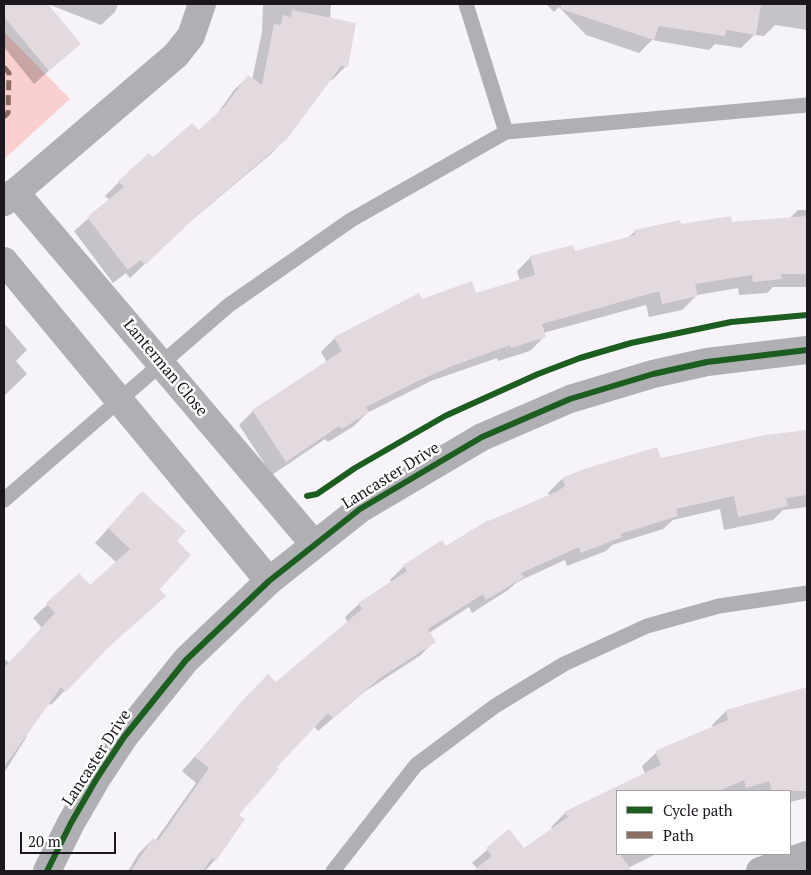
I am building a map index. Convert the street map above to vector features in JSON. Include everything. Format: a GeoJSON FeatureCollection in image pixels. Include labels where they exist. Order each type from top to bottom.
{"type":"FeatureCollection","features":[{"type":"Feature","properties":{"kind":"street","name":"Lanterman Close"},"geometry":{"type":"LineString","coordinates":[[202,4],[191,36],[176,55],[10,197],[161,363],[314,544]]}},
{"type":"Feature","properties":{"kind":"street"},"geometry":{"type":"LineString","coordinates":[[4,261],[269,581]]}},
{"type":"Feature","properties":{"kind":"street","name":"Lancaster Drive"},"geometry":{"type":"LineString","coordinates":[[48,871],[75,816],[129,730],[186,660],[269,581],[360,509],[482,437],[570,399],[652,374],[707,362],[807,350]]}},
{"type":"Feature","properties":{"kind":"street"},"geometry":{"type":"LineString","coordinates":[[760,871],[807,855]]}},
{"type":"Feature","properties":{"kind":"lane"},"geometry":{"type":"LineString","coordinates":[[466,4],[506,132]]}},
{"type":"Feature","properties":{"kind":"lane"},"geometry":{"type":"LineString","coordinates":[[4,500],[229,305],[351,220],[506,132],[807,105]]}},
{"type":"Feature","properties":{"kind":"lane"},"geometry":{"type":"LineString","coordinates":[[333,871],[416,765],[495,706],[564,664],[647,626],[719,606],[807,593]]}},
{"type":"Feature","properties":{"kind":"shaded area"},"geometry":{"type":"Polygon","coordinates":[[[4,32],[70,99],[4,159],[4,32]]]}},
{"type":"Feature","properties":{"kind":"building"},"geometry":{"type":"Polygon","coordinates":[[[4,4],[48,4],[81,44],[49,71],[4,17],[4,4]]]}},
{"type":"Feature","properties":{"kind":"building"},"geometry":{"type":"Polygon","coordinates":[[[561,4],[761,4],[756,35],[726,30],[725,36],[659,26],[654,40],[561,9],[561,4]]]}},
{"type":"Feature","properties":{"kind":"building"},"geometry":{"type":"Polygon","coordinates":[[[292,10],[356,23],[348,67],[341,66],[287,139],[202,211],[145,265],[141,260],[128,270],[87,217],[124,187],[118,181],[149,153],[153,157],[192,123],[199,130],[225,106],[248,75],[262,85],[274,24],[281,25],[283,15],[291,17],[292,10]]]}},
{"type":"Feature","properties":{"kind":"building"},"geometry":{"type":"Polygon","coordinates":[[[731,216],[732,222],[807,216],[807,274],[781,274],[782,279],[753,282],[752,275],[695,284],[698,296],[662,304],[659,291],[542,324],[546,337],[511,348],[510,345],[447,368],[416,382],[366,407],[369,412],[342,429],[339,426],[286,462],[252,410],[342,351],[334,337],[419,293],[422,299],[472,281],[476,293],[535,275],[530,256],[573,245],[575,251],[635,235],[634,230],[680,220],[681,224],[731,216]]]}},
{"type":"Feature","properties":{"kind":"building"},"geometry":{"type":"Polygon","coordinates":[[[807,430],[807,495],[786,498],[788,506],[738,517],[734,496],[676,509],[678,516],[620,534],[622,537],[581,553],[579,547],[521,573],[524,577],[486,600],[483,594],[428,629],[436,642],[380,678],[333,718],[328,713],[277,767],[279,769],[239,815],[245,819],[216,861],[212,858],[203,871],[131,871],[153,838],[158,841],[209,768],[195,757],[243,700],[268,674],[276,682],[362,609],[358,603],[407,571],[403,565],[442,540],[446,546],[488,520],[558,491],[565,486],[562,478],[581,470],[657,447],[661,458],[765,435],[807,430]]]}},
{"type":"Feature","properties":{"kind":"building"},"geometry":{"type":"Polygon","coordinates":[[[142,491],[186,531],[177,541],[191,555],[160,589],[166,596],[109,647],[66,692],[61,687],[4,767],[4,668],[55,613],[46,603],[79,573],[90,585],[130,549],[108,528],[142,491]]]}},
{"type":"Feature","properties":{"kind":"building"},"geometry":{"type":"Polygon","coordinates":[[[807,687],[807,791],[772,790],[769,781],[746,788],[744,780],[720,790],[616,790],[616,855],[621,855],[632,871],[473,871],[492,856],[486,848],[509,829],[524,848],[568,817],[564,812],[661,765],[655,751],[728,720],[726,710],[807,687]]]}},
{"type":"Feature","properties":{"kind":"marked path"},"geometry":{"type":"LineString","coordinates":[[4,67],[9,73],[8,113],[4,117]]}},
{"type":"Feature","properties":{"kind":"cycle path"},"geometry":{"type":"LineString","coordinates":[[307,496],[317,494],[355,468],[445,416],[538,374],[580,358],[631,343],[731,322],[807,315]]}},
{"type":"Feature","properties":{"kind":"cycle path"},"geometry":{"type":"LineString","coordinates":[[47,871],[71,823],[124,737],[186,660],[269,581],[360,509],[482,437],[570,399],[653,374],[707,362],[807,350]]}}]}
